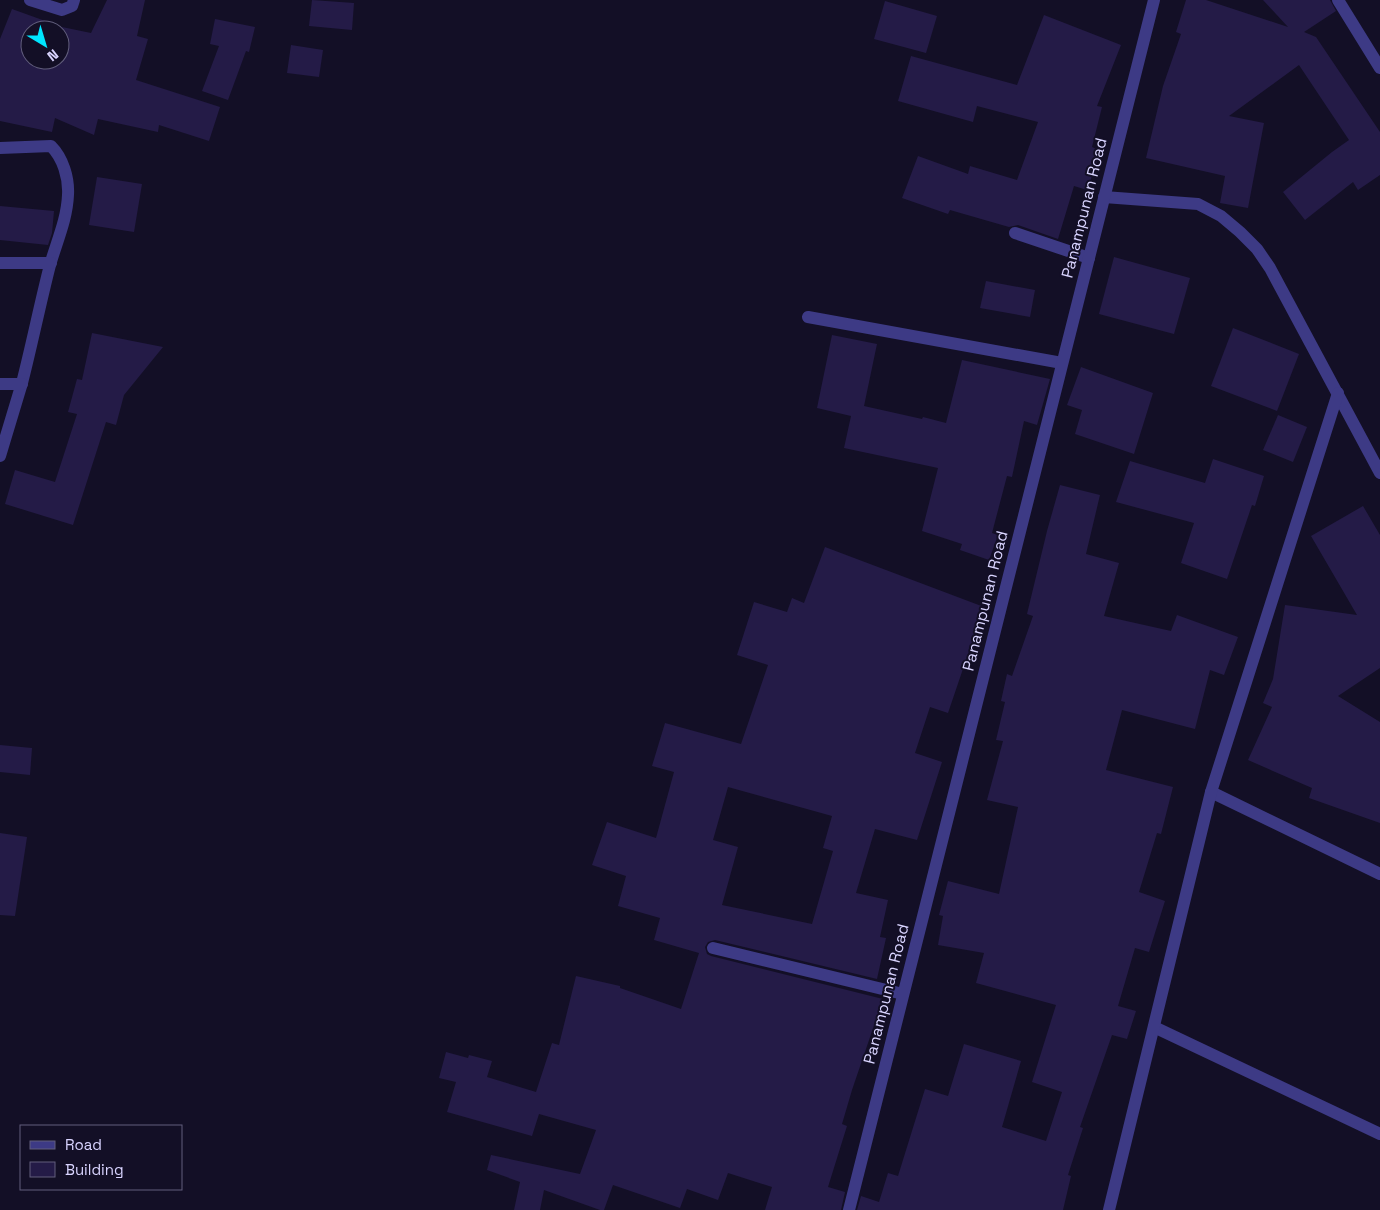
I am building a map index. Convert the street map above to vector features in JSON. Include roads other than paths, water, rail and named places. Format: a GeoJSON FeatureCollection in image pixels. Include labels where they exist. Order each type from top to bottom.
{"type":"FeatureCollection","features":[{"type":"Feature","properties":{"kind":"street"},"geometry":{"type":"LineString","coordinates":[[30,0],[62,10],[72,6],[74,0]]}},
{"type":"Feature","properties":{"kind":"street","name":"Panampunan Road"},"geometry":{"type":"LineString","coordinates":[[849,1210],[1154,0]]}},
{"type":"Feature","properties":{"kind":"street"},"geometry":{"type":"LineString","coordinates":[[1338,0],[1380,68]]}},
{"type":"Feature","properties":{"kind":"street"},"geometry":{"type":"LineString","coordinates":[[0,148],[51,146],[61,159],[66,174],[68,193],[67,212],[51,263],[22,384],[0,456]]}},
{"type":"Feature","properties":{"kind":"street"},"geometry":{"type":"LineString","coordinates":[[1104,197],[1198,204],[1221,216],[1256,249],[1270,268],[1380,473]]}},
{"type":"Feature","properties":{"kind":"street"},"geometry":{"type":"LineString","coordinates":[[1015,233],[1089,258]]}},
{"type":"Feature","properties":{"kind":"street"},"geometry":{"type":"LineString","coordinates":[[0,263],[51,263]]}},
{"type":"Feature","properties":{"kind":"street"},"geometry":{"type":"LineString","coordinates":[[808,317],[1062,363]]}},
{"type":"Feature","properties":{"kind":"street"},"geometry":{"type":"LineString","coordinates":[[0,384],[22,384]]}},
{"type":"Feature","properties":{"kind":"street"},"geometry":{"type":"LineString","coordinates":[[1109,1210],[1212,792],[1338,393]]}},
{"type":"Feature","properties":{"kind":"street"},"geometry":{"type":"LineString","coordinates":[[1212,792],[1380,874]]}},
{"type":"Feature","properties":{"kind":"street"},"geometry":{"type":"LineString","coordinates":[[713,948],[903,994]]}},
{"type":"Feature","properties":{"kind":"street"},"geometry":{"type":"LineString","coordinates":[[1154,1027],[1380,1134]]}}]}
